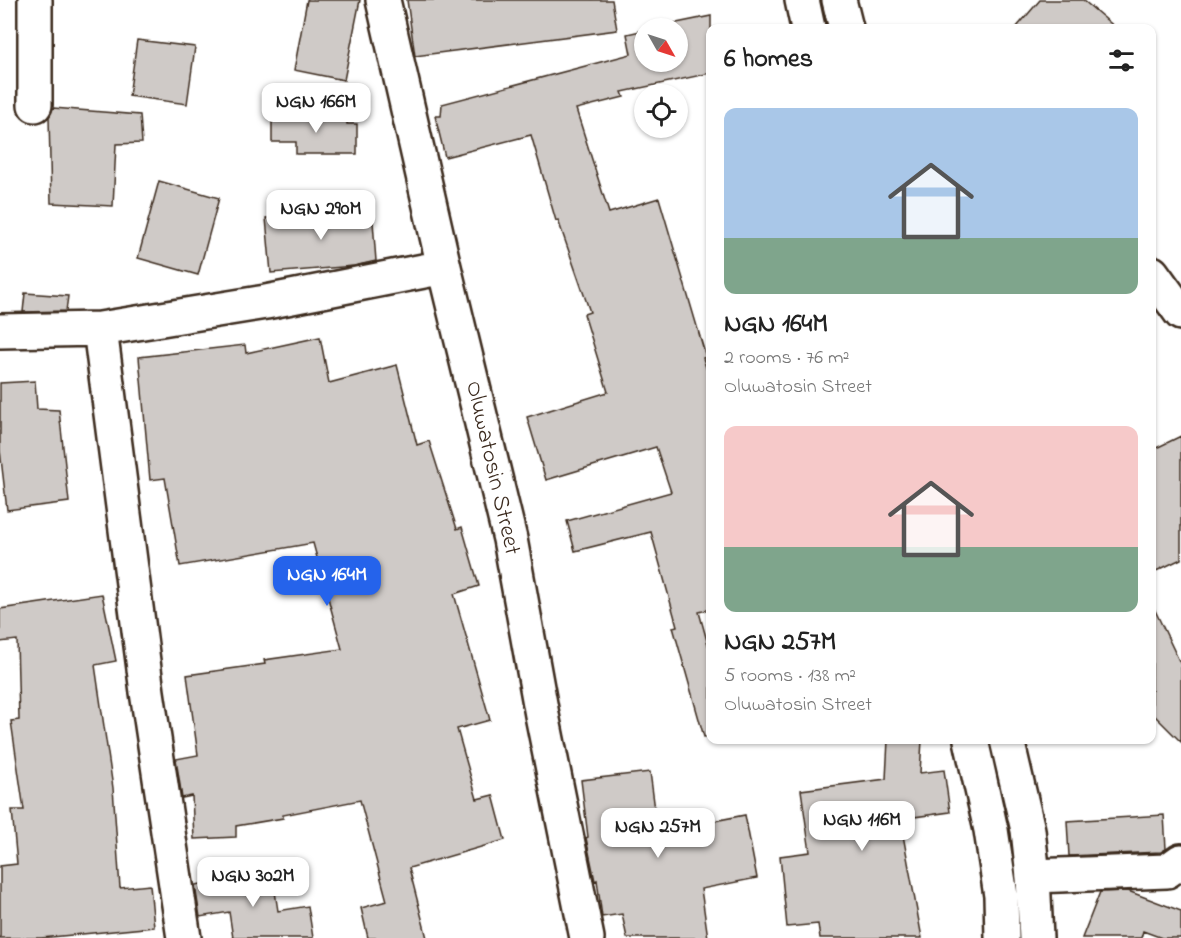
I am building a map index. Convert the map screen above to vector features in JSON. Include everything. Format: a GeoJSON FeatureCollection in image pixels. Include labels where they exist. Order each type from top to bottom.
{"type":"FeatureCollection","features":[{"type":"Feature","properties":{"kind":"street"},"geometry":{"type":"LineString","coordinates":[[35,0],[35,105]]}},
{"type":"Feature","properties":{"kind":"street","name":"Oluwatosin Street"},"geometry":{"type":"LineString","coordinates":[[383,0],[444,267],[510,539],[587,938]]}},
{"type":"Feature","properties":{"kind":"street"},"geometry":{"type":"LineString","coordinates":[[802,0],[807,24]]}},
{"type":"Feature","properties":{"kind":"street"},"geometry":{"type":"LineString","coordinates":[[839,0],[845,24]]}},
{"type":"Feature","properties":{"kind":"street"},"geometry":{"type":"LineString","coordinates":[[0,331],[100,328],[266,302],[444,267]]}},
{"type":"Feature","properties":{"kind":"street"},"geometry":{"type":"LineString","coordinates":[[1156,279],[1181,313]]}},
{"type":"Feature","properties":{"kind":"street"},"geometry":{"type":"LineString","coordinates":[[100,328],[147,692],[184,938]]}},
{"type":"Feature","properties":{"kind":"street"},"geometry":{"type":"LineString","coordinates":[[972,744],[991,830],[1001,896],[1002,938]]}},
{"type":"Feature","properties":{"kind":"street"},"geometry":{"type":"LineString","coordinates":[[1008,744],[1028,830],[1036,938]]}},
{"type":"Feature","properties":{"kind":"street"},"geometry":{"type":"LineString","coordinates":[[1033,876],[1167,872],[1181,861]]}},
{"type":"Feature","properties":{"kind":"building"},"geometry":{"type":"Polygon","coordinates":[[[307,0],[360,0],[344,80],[294,70],[307,0]]]}},
{"type":"Feature","properties":{"kind":"building"},"geometry":{"type":"Polygon","coordinates":[[[407,0],[612,0],[617,30],[415,56],[407,0]]]}},
{"type":"Feature","properties":{"kind":"building"},"geometry":{"type":"Polygon","coordinates":[[[1040,0],[1083,0],[1111,24],[1019,24],[1040,0]]]}},
{"type":"Feature","properties":{"kind":"building"},"geometry":{"type":"Polygon","coordinates":[[[711,16],[711,24],[706,24],[706,74],[659,84],[634,84],[634,89],[622,92],[624,97],[576,109],[609,213],[659,198],[706,357],[703,358],[706,367],[706,610],[699,612],[706,637],[706,737],[704,737],[673,627],[677,626],[651,532],[575,551],[567,521],[671,492],[656,447],[546,480],[527,417],[608,392],[584,314],[590,312],[558,220],[556,221],[531,135],[445,157],[435,116],[441,116],[442,104],[631,54],[627,34],[634,32],[634,72],[688,72],[688,21],[711,16]]]}},
{"type":"Feature","properties":{"kind":"building"},"geometry":{"type":"Polygon","coordinates":[[[137,40],[195,47],[187,104],[129,96],[137,40]]]}},
{"type":"Feature","properties":{"kind":"building"},"geometry":{"type":"Polygon","coordinates":[[[53,108],[140,115],[142,143],[116,144],[113,206],[51,203],[49,117],[53,108]]]}},
{"type":"Feature","properties":{"kind":"building"},"geometry":{"type":"Polygon","coordinates":[[[272,115],[347,115],[347,124],[357,124],[357,154],[296,154],[296,142],[272,142],[272,115]]]}},
{"type":"Feature","properties":{"kind":"building"},"geometry":{"type":"Polygon","coordinates":[[[159,181],[219,198],[198,275],[138,258],[159,181]]]}},
{"type":"Feature","properties":{"kind":"building"},"geometry":{"type":"Polygon","coordinates":[[[372,209],[376,261],[354,266],[271,273],[266,218],[372,209]]]}},
{"type":"Feature","properties":{"kind":"building"},"geometry":{"type":"Polygon","coordinates":[[[25,293],[68,296],[66,311],[23,312],[25,293]]]}},
{"type":"Feature","properties":{"kind":"building"},"geometry":{"type":"Polygon","coordinates":[[[320,337],[329,383],[397,365],[417,445],[429,441],[457,529],[462,527],[479,586],[454,594],[490,720],[457,729],[477,799],[493,795],[505,840],[409,868],[427,938],[368,938],[361,908],[387,901],[360,800],[283,815],[283,818],[236,826],[236,837],[194,839],[192,796],[182,798],[176,759],[198,755],[187,675],[265,664],[264,660],[342,649],[313,543],[180,566],[165,478],[150,480],[139,357],[245,345],[246,353],[320,337]]]}},
{"type":"Feature","properties":{"kind":"building"},"geometry":{"type":"Polygon","coordinates":[[[35,381],[37,409],[59,410],[69,502],[7,510],[0,450],[0,383],[35,381]]]}},
{"type":"Feature","properties":{"kind":"building"},"geometry":{"type":"Polygon","coordinates":[[[1181,436],[1181,559],[1156,571],[1156,448],[1181,436]]]}},
{"type":"Feature","properties":{"kind":"building"},"geometry":{"type":"Polygon","coordinates":[[[102,594],[116,661],[95,665],[113,788],[120,888],[150,885],[154,927],[41,938],[0,938],[0,866],[17,864],[12,810],[24,810],[11,721],[19,720],[17,640],[0,642],[0,609],[102,594]]]}},
{"type":"Feature","properties":{"kind":"building"},"geometry":{"type":"Polygon","coordinates":[[[1156,612],[1181,665],[1181,742],[1156,717],[1156,612]]]}},
{"type":"Feature","properties":{"kind":"building"},"geometry":{"type":"Polygon","coordinates":[[[888,744],[922,744],[920,773],[944,770],[950,812],[900,819],[922,938],[820,938],[818,924],[787,927],[780,856],[810,852],[801,790],[886,779],[888,744]]]}},
{"type":"Feature","properties":{"kind":"building"},"geometry":{"type":"Polygon","coordinates":[[[650,772],[658,832],[745,815],[757,878],[701,889],[708,938],[627,938],[622,914],[602,917],[597,880],[595,881],[586,838],[588,837],[581,780],[650,772]]]}},
{"type":"Feature","properties":{"kind":"building"},"geometry":{"type":"Polygon","coordinates":[[[1164,815],[1166,849],[1161,852],[1069,856],[1067,821],[1164,815]]]}},
{"type":"Feature","properties":{"kind":"building"},"geometry":{"type":"Polygon","coordinates":[[[272,872],[278,911],[308,906],[313,938],[233,938],[229,912],[200,917],[195,885],[272,872]]]}},
{"type":"Feature","properties":{"kind":"building"},"geometry":{"type":"Polygon","coordinates":[[[1128,891],[1181,911],[1181,938],[1162,938],[1143,931],[1141,938],[1082,938],[1100,892],[1128,891]]]}}]}
